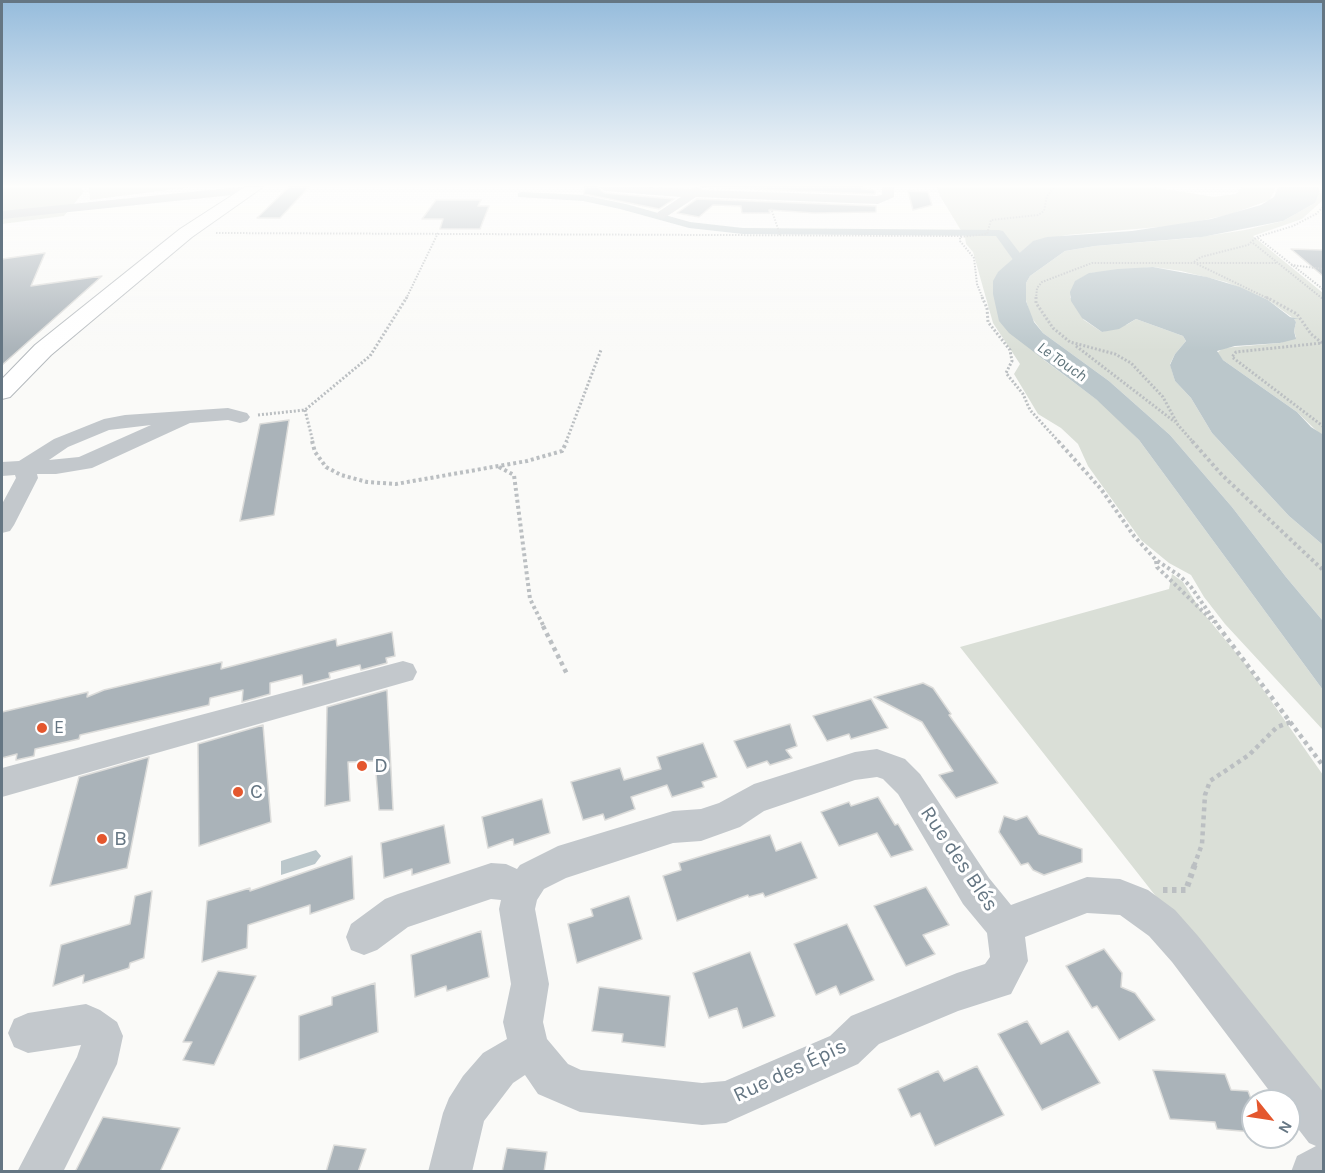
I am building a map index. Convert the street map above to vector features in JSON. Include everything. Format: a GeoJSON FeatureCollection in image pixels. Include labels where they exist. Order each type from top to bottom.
{"type":"FeatureCollection","features":[{"type":"Feature","properties":{"kind":"main road"},"geometry":{"type":"LineString","coordinates":[[3,393],[43,350],[175,242]]}},
{"type":"Feature","properties":{"kind":"street"},"geometry":{"type":"LineString","coordinates":[[2,469],[56,467],[84,463],[186,417],[228,414],[240,417]]}},
{"type":"Feature","properties":{"kind":"street"},"geometry":{"type":"LineString","coordinates":[[2,525],[27,478],[24,467]]}},
{"type":"Feature","properties":{"kind":"street"},"geometry":{"type":"LineString","coordinates":[[2,783],[403,672]]}},
{"type":"Feature","properties":{"kind":"street","name":"Rue des Blés"},"geometry":{"type":"LineString","coordinates":[[521,892],[532,877],[558,863],[674,827],[701,825],[728,816],[754,799],[855,766],[877,763],[894,769],[909,784],[976,891],[1005,926],[1087,895],[1120,897],[1135,903],[1162,923],[1185,949],[1323,1128]]}},
{"type":"Feature","properties":{"kind":"street"},"geometry":{"type":"LineString","coordinates":[[364,938],[398,912],[491,881],[506,882],[521,892],[517,909],[530,984],[523,1022],[530,1049],[498,1068],[478,1090],[464,1113],[450,1172]]}},
{"type":"Feature","properties":{"kind":"street","name":"Rue des Épis"},"geometry":{"type":"LineString","coordinates":[[530,1049],[553,1079],[580,1091],[702,1104],[726,1102],[844,1050],[865,1030],[957,992],[997,980],[1009,961],[1005,926]]}},
{"type":"Feature","properties":{"kind":"street"},"geometry":{"type":"LineString","coordinates":[[28,1033],[86,1024],[103,1036],[96,1064],[39,1172]]}},
{"type":"Feature","properties":{"kind":"street"},"geometry":{"type":"LineString","coordinates":[[1313,1172],[1323,1165]]}},
{"type":"Feature","properties":{"kind":"path"},"geometry":{"type":"LineString","coordinates":[[240,417],[305,410],[370,356],[403,304],[434,242]]}},
{"type":"Feature","properties":{"kind":"path"},"geometry":{"type":"LineString","coordinates":[[961,242],[974,258],[977,284],[987,308],[988,322],[1010,350],[1012,361],[1006,373],[1023,394],[1030,410],[1101,489],[1134,536],[1156,560],[1186,582],[1323,767]]}},
{"type":"Feature","properties":{"kind":"path"},"geometry":{"type":"LineString","coordinates":[[1263,242],[1323,290]]}},
{"type":"Feature","properties":{"kind":"path"},"geometry":{"type":"LineString","coordinates":[[1193,262],[1201,257],[1253,243],[1323,299]]}},
{"type":"Feature","properties":{"kind":"path"},"geometry":{"type":"LineString","coordinates":[[1193,262],[1298,314],[1311,334],[1321,340],[1322,343],[1316,345],[1236,352],[1232,357],[1236,363],[1323,427]]}},
{"type":"Feature","properties":{"kind":"path"},"geometry":{"type":"LineString","coordinates":[[1276,263],[1092,263],[1042,282],[1037,288],[1036,303],[1053,328],[1178,425],[1222,475],[1323,571]]}},
{"type":"Feature","properties":{"kind":"path"},"geometry":{"type":"LineString","coordinates":[[1290,264],[1323,269]]}},
{"type":"Feature","properties":{"kind":"path"},"geometry":{"type":"LineString","coordinates":[[1076,345],[1115,354],[1131,363],[1163,397],[1178,425]]}},
{"type":"Feature","properties":{"kind":"path"},"geometry":{"type":"LineString","coordinates":[[305,410],[315,452],[326,467],[340,475],[366,482],[396,484],[498,466],[562,452],[602,350]]}},
{"type":"Feature","properties":{"kind":"path"},"geometry":{"type":"LineString","coordinates":[[498,466],[514,475],[530,599],[568,676]]}},
{"type":"Feature","properties":{"kind":"path"},"geometry":{"type":"LineString","coordinates":[[1156,560],[1156,567],[1222,629]]}},
{"type":"Feature","properties":{"kind":"path"},"geometry":{"type":"LineString","coordinates":[[1135,903],[1146,894],[1168,889],[1186,890],[1202,844],[1205,795],[1210,781],[1249,755],[1277,728],[1291,722]]}},
{"type":"Feature","properties":{"kind":"shaded area"},"geometry":{"type":"Polygon","coordinates":[[[966,242],[1033,242],[997,274],[1044,360],[1104,405],[1139,440],[1323,690],[1323,730],[1225,624],[1204,597],[1191,575],[1169,563],[1141,540],[1088,466],[1078,444],[1061,428],[1038,414],[1014,374],[1020,364],[993,323],[973,252],[966,242]]]}},
{"type":"Feature","properties":{"kind":"shaded area"},"geometry":{"type":"Polygon","coordinates":[[[1147,242],[1260,242],[1323,293],[1323,437],[1297,412],[1223,360],[1217,353],[1223,348],[1280,343],[1296,337],[1294,331],[1296,322],[1293,318],[1268,300],[1226,282],[1153,267],[1090,273],[1076,281],[1070,297],[1084,320],[1102,332],[1128,324],[1136,319],[1183,336],[1186,341],[1170,364],[1175,381],[1191,398],[1212,433],[1289,516],[1323,545],[1323,621],[1232,507],[1170,435],[1109,381],[1043,333],[1031,317],[1025,297],[1026,283],[1030,276],[1065,251],[1147,242]]]}},
{"type":"Feature","properties":{"kind":"shaded area"},"geometry":{"type":"Polygon","coordinates":[[[1172,574],[1183,582],[1200,609],[1246,665],[1323,775],[1323,1109],[960,647],[1169,589],[1172,574]]]}},
{"type":"Feature","properties":{"kind":"water","name":"Le Touch"},"geometry":{"type":"Polygon","coordinates":[[[1032,242],[1146,242],[1065,251],[1030,276],[1026,283],[1026,301],[1034,322],[1043,333],[1109,381],[1170,435],[1232,507],[1323,621],[1323,690],[1139,440],[1097,400],[1009,333],[999,321],[993,294],[993,281],[998,272],[1032,242]]]}},
{"type":"Feature","properties":{"kind":"water"},"geometry":{"type":"Polygon","coordinates":[[[1153,267],[1207,277],[1240,287],[1268,300],[1290,317],[1299,319],[1294,319],[1296,339],[1280,343],[1235,346],[1217,351],[1223,360],[1297,412],[1311,427],[1322,434],[1323,545],[1289,516],[1212,433],[1191,398],[1175,381],[1170,365],[1175,354],[1186,341],[1183,336],[1136,319],[1119,329],[1102,332],[1082,318],[1071,301],[1070,292],[1075,281],[1089,273],[1153,267]]]}},
{"type":"Feature","properties":{"kind":"water"},"geometry":{"type":"Polygon","coordinates":[[[316,850],[321,856],[315,864],[281,875],[281,861],[316,850]]]}},
{"type":"Feature","properties":{"kind":"building"},"geometry":{"type":"Polygon","coordinates":[[[1291,249],[1323,250],[1323,276],[1291,249]]]}},
{"type":"Feature","properties":{"kind":"building"},"geometry":{"type":"Polygon","coordinates":[[[45,253],[31,286],[102,276],[2,365],[2,259],[45,253]]]}},
{"type":"Feature","properties":{"kind":"building"},"geometry":{"type":"Polygon","coordinates":[[[289,420],[274,515],[240,521],[260,424],[289,420]]]}},
{"type":"Feature","properties":{"kind":"building"},"geometry":{"type":"Polygon","coordinates":[[[392,632],[395,656],[386,658],[387,663],[361,670],[360,665],[329,673],[330,678],[303,685],[302,675],[270,683],[270,694],[242,702],[243,690],[210,698],[209,705],[80,735],[79,739],[35,749],[34,756],[16,760],[17,754],[2,758],[2,712],[88,692],[87,697],[104,690],[222,662],[221,669],[336,639],[337,646],[392,632]]]}},
{"type":"Feature","properties":{"kind":"building"},"geometry":{"type":"Polygon","coordinates":[[[923,683],[933,688],[951,714],[949,715],[998,783],[956,798],[939,775],[953,771],[922,722],[874,697],[923,683]]]}},
{"type":"Feature","properties":{"kind":"building","name":"D"},"geometry":{"type":"Polygon","coordinates":[[[387,690],[393,810],[379,810],[375,761],[348,762],[350,801],[325,806],[327,707],[387,690]]]}},
{"type":"Feature","properties":{"kind":"building"},"geometry":{"type":"Polygon","coordinates":[[[871,699],[888,728],[851,739],[849,734],[827,741],[813,716],[871,699]]]}},
{"type":"Feature","properties":{"kind":"building"},"geometry":{"type":"Polygon","coordinates":[[[790,724],[797,746],[786,750],[792,758],[770,765],[767,761],[747,768],[734,741],[790,724]]]}},
{"type":"Feature","properties":{"kind":"building","name":"C"},"geometry":{"type":"Polygon","coordinates":[[[263,725],[271,822],[199,846],[198,744],[263,725]]]}},
{"type":"Feature","properties":{"kind":"building"},"geometry":{"type":"Polygon","coordinates":[[[703,743],[717,777],[702,782],[704,787],[672,797],[667,785],[631,797],[635,809],[605,820],[603,814],[583,820],[571,782],[620,768],[624,780],[661,769],[657,757],[703,743]]]}},
{"type":"Feature","properties":{"kind":"building","name":"B"},"geometry":{"type":"Polygon","coordinates":[[[149,757],[127,868],[50,886],[79,777],[149,757]]]}},
{"type":"Feature","properties":{"kind":"building"},"geometry":{"type":"Polygon","coordinates":[[[878,797],[895,825],[898,824],[913,850],[891,857],[877,833],[839,846],[821,812],[849,802],[851,806],[878,797]]]}},
{"type":"Feature","properties":{"kind":"building"},"geometry":{"type":"Polygon","coordinates":[[[542,799],[550,833],[514,845],[513,839],[488,848],[482,817],[542,799]]]}},
{"type":"Feature","properties":{"kind":"building"},"geometry":{"type":"Polygon","coordinates":[[[1004,816],[1016,820],[1027,816],[1039,834],[1082,849],[1082,862],[1044,875],[1033,870],[1028,863],[1021,865],[999,832],[1004,816]]]}},
{"type":"Feature","properties":{"kind":"building"},"geometry":{"type":"Polygon","coordinates":[[[444,825],[450,863],[412,875],[412,869],[384,878],[381,843],[444,825]]]}},
{"type":"Feature","properties":{"kind":"building"},"geometry":{"type":"Polygon","coordinates":[[[770,835],[776,851],[801,842],[817,878],[765,897],[763,893],[749,897],[748,895],[677,921],[663,876],[681,870],[679,863],[770,835]]]}},
{"type":"Feature","properties":{"kind":"building"},"geometry":{"type":"Polygon","coordinates":[[[352,856],[354,899],[310,914],[310,905],[248,925],[247,948],[202,962],[207,901],[250,888],[250,891],[352,856]]]}},
{"type":"Feature","properties":{"kind":"building"},"geometry":{"type":"Polygon","coordinates":[[[926,887],[949,925],[923,935],[935,954],[906,966],[874,906],[926,887]]]}},
{"type":"Feature","properties":{"kind":"building"},"geometry":{"type":"Polygon","coordinates":[[[152,891],[144,958],[130,963],[129,968],[83,983],[84,975],[53,986],[61,945],[130,924],[135,896],[152,891]]]}},
{"type":"Feature","properties":{"kind":"building"},"geometry":{"type":"Polygon","coordinates":[[[629,896],[642,939],[577,963],[568,924],[593,916],[591,909],[629,896]]]}},
{"type":"Feature","properties":{"kind":"building"},"geometry":{"type":"Polygon","coordinates":[[[847,924],[874,980],[840,995],[836,986],[816,995],[794,944],[847,924]]]}},
{"type":"Feature","properties":{"kind":"building"},"geometry":{"type":"Polygon","coordinates":[[[481,931],[489,977],[447,991],[446,986],[415,997],[411,955],[481,931]]]}},
{"type":"Feature","properties":{"kind":"building"},"geometry":{"type":"Polygon","coordinates":[[[1104,949],[1122,973],[1121,987],[1135,993],[1155,1020],[1119,1040],[1097,1006],[1092,1008],[1066,966],[1104,949]]]}},
{"type":"Feature","properties":{"kind":"building"},"geometry":{"type":"Polygon","coordinates":[[[750,952],[775,1016],[743,1028],[737,1008],[709,1018],[693,973],[750,952]]]}},
{"type":"Feature","properties":{"kind":"building"},"geometry":{"type":"Polygon","coordinates":[[[218,971],[256,976],[214,1065],[183,1060],[192,1042],[183,1042],[218,971]]]}},
{"type":"Feature","properties":{"kind":"building"},"geometry":{"type":"Polygon","coordinates":[[[375,983],[378,1032],[299,1060],[299,1016],[332,1005],[332,997],[375,983]]]}},
{"type":"Feature","properties":{"kind":"building"},"geometry":{"type":"Polygon","coordinates":[[[599,987],[670,996],[665,1047],[622,1042],[623,1034],[592,1031],[599,987]]]}},
{"type":"Feature","properties":{"kind":"building"},"geometry":{"type":"Polygon","coordinates":[[[1027,1021],[1041,1044],[1068,1031],[1100,1083],[1042,1110],[998,1034],[1027,1021]]]}},
{"type":"Feature","properties":{"kind":"building"},"geometry":{"type":"Polygon","coordinates":[[[977,1066],[1004,1115],[935,1146],[920,1113],[911,1117],[898,1089],[938,1071],[944,1081],[977,1066]]]}},
{"type":"Feature","properties":{"kind":"building"},"geometry":{"type":"Polygon","coordinates":[[[1153,1070],[1225,1074],[1231,1090],[1241,1091],[1241,1131],[1217,1129],[1215,1122],[1170,1119],[1153,1070]]]}},
{"type":"Feature","properties":{"kind":"building"},"geometry":{"type":"Polygon","coordinates":[[[103,1117],[180,1128],[160,1172],[75,1172],[103,1117]]]}},
{"type":"Feature","properties":{"kind":"building"},"geometry":{"type":"Polygon","coordinates":[[[334,1145],[366,1149],[358,1172],[326,1172],[334,1145]]]}},
{"type":"Feature","properties":{"kind":"building"},"geometry":{"type":"Polygon","coordinates":[[[507,1148],[547,1152],[544,1172],[502,1172],[507,1148]]]}},
{"type":"Feature","properties":{"kind":"waterway"},"geometry":{"type":"LineString","coordinates":[[1006,242],[1023,265]]}},
{"type":"Feature","properties":{"kind":"place","name":"E"},"geometry":{"type":"Point","coordinates":[42,728]}},
{"type":"Feature","properties":{"kind":"place","name":"D"},"geometry":{"type":"Point","coordinates":[362,766]}},
{"type":"Feature","properties":{"kind":"place","name":"C"},"geometry":{"type":"Point","coordinates":[238,792]}},
{"type":"Feature","properties":{"kind":"place","name":"B"},"geometry":{"type":"Point","coordinates":[102,839]}}]}
